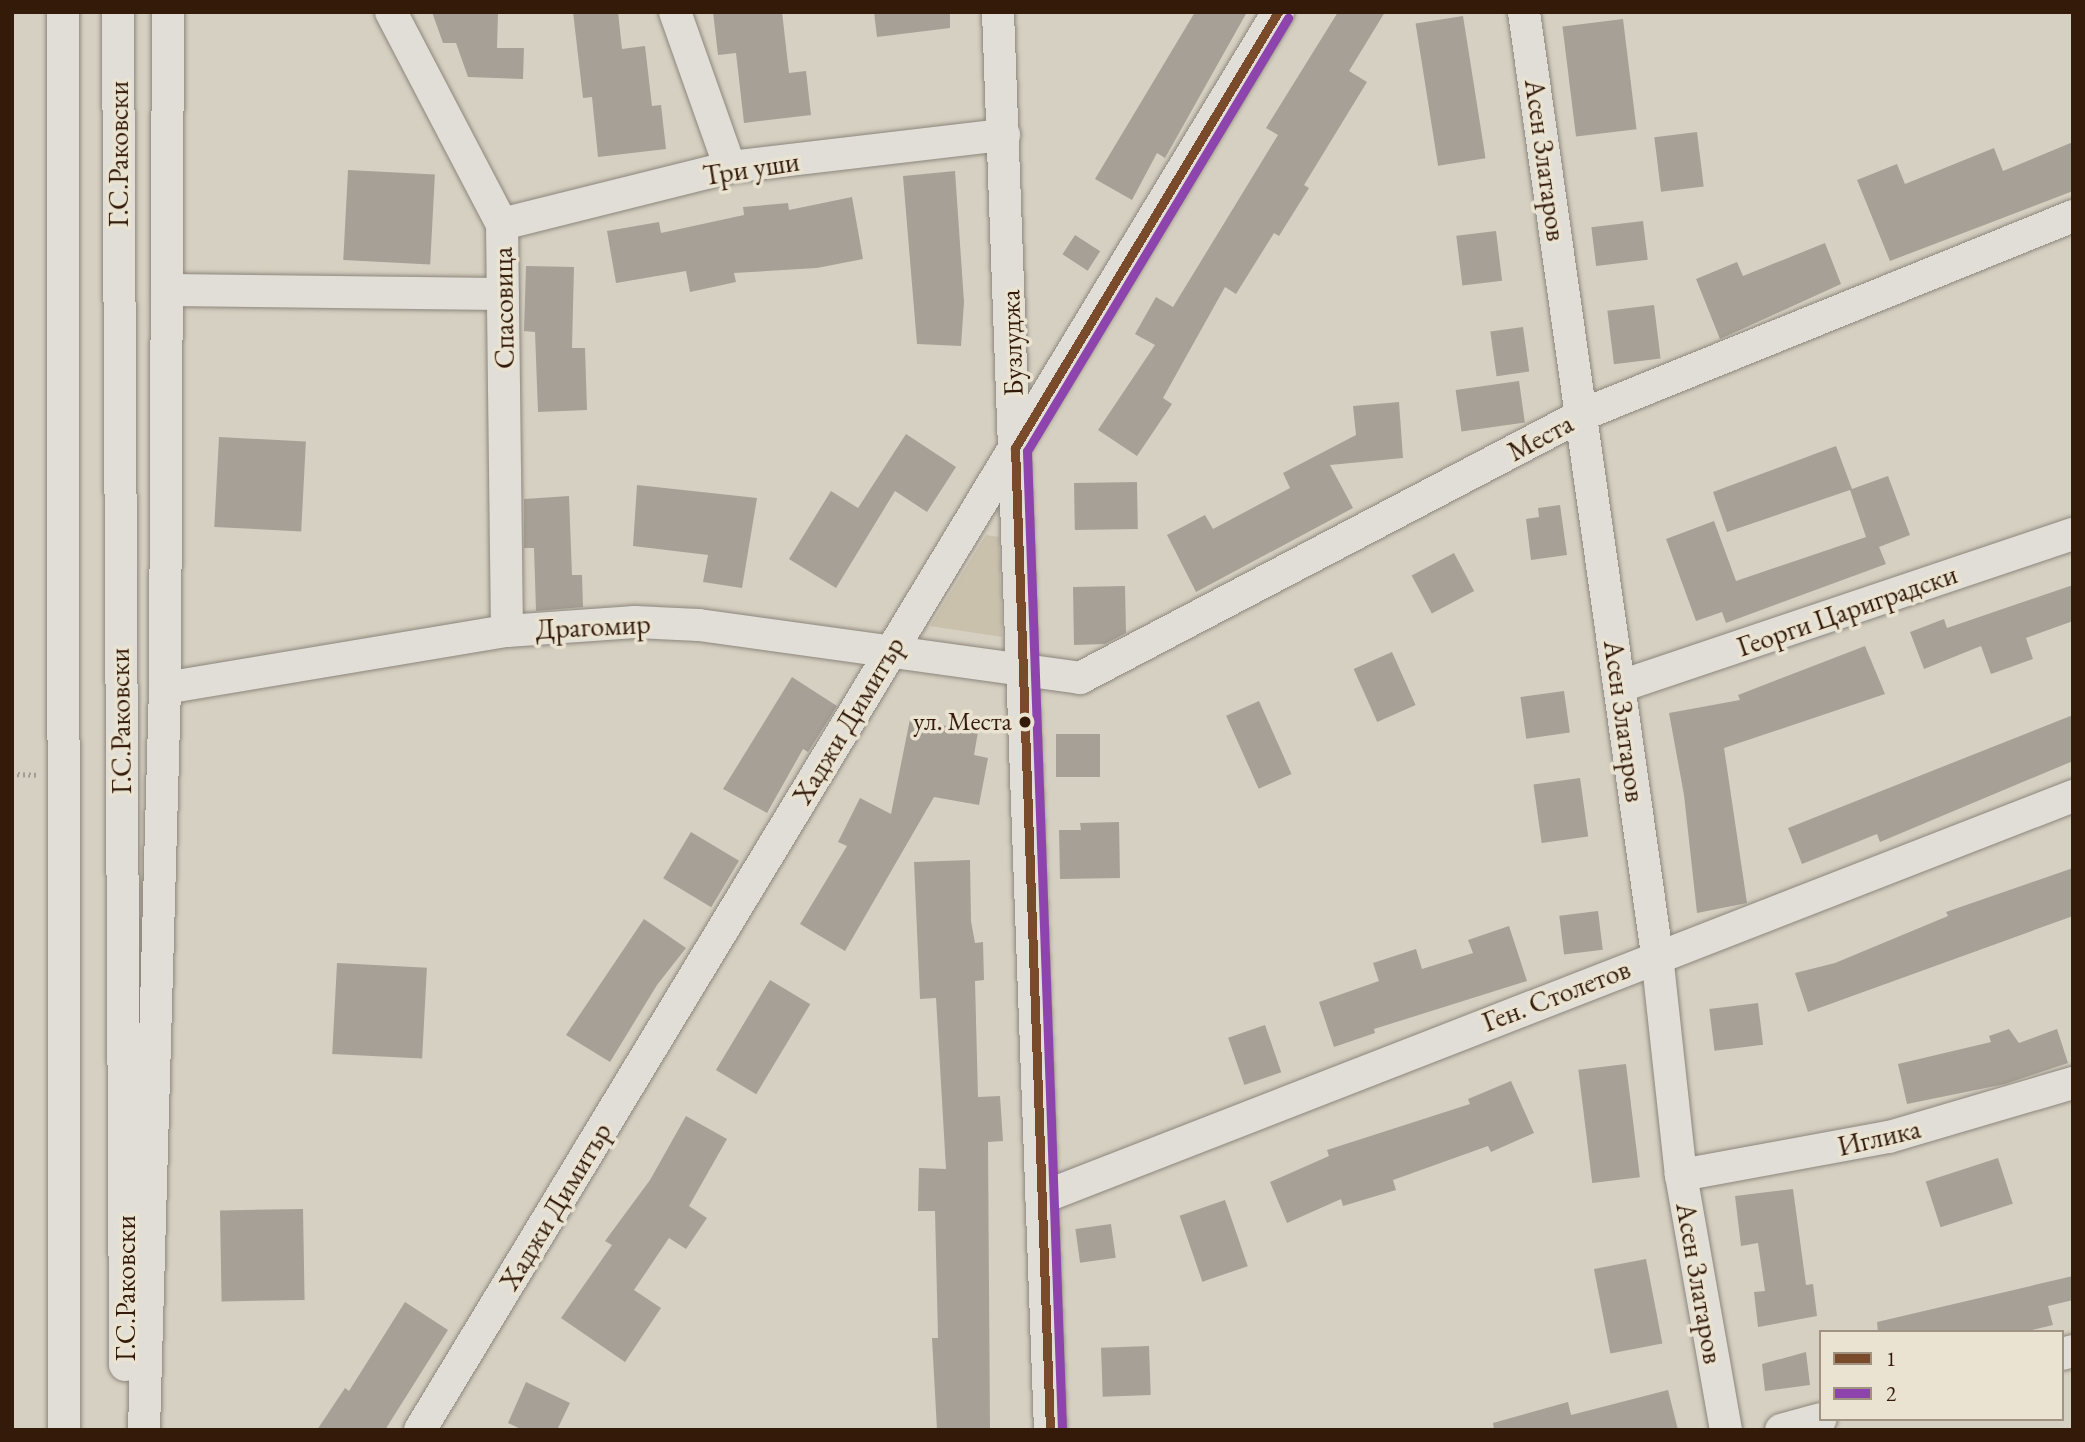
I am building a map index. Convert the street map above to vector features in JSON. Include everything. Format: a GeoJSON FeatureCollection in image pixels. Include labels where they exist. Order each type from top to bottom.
{"type":"FeatureCollection","features":[{"type":"Feature","properties":{"kind":"street","name":"Г.С.Раковски"},"geometry":{"type":"LineString","coordinates":[[63,12],[64,1430]]}},
{"type":"Feature","properties":{"kind":"street","name":"Г.С.Раковски"},"geometry":{"type":"LineString","coordinates":[[118,12],[126,1430]]}},
{"type":"Feature","properties":{"kind":"street"},"geometry":{"type":"LineString","coordinates":[[144,1430],[165,688],[168,12]]}},
{"type":"Feature","properties":{"kind":"street","name":"Спасовица"},"geometry":{"type":"LineString","coordinates":[[391,12],[502,224],[507,631]]}},
{"type":"Feature","properties":{"kind":"street"},"geometry":{"type":"LineString","coordinates":[[675,12],[730,167]]}},
{"type":"Feature","properties":{"kind":"street","name":"Бузлуджа"},"geometry":{"type":"LineString","coordinates":[[998,12],[1050,1430]]}},
{"type":"Feature","properties":{"kind":"street","name":"Хаджи Димитър"},"geometry":{"type":"LineString","coordinates":[[420,1430],[1278,12]]}},
{"type":"Feature","properties":{"kind":"street","name":"Асен Златаров"},"geometry":{"type":"LineString","coordinates":[[1524,12],[1621,686],[1657,955],[1681,1175],[1726,1430]]}},
{"type":"Feature","properties":{"kind":"street","name":"Три уши"},"geometry":{"type":"LineString","coordinates":[[502,224],[730,167],[1004,135]]}},
{"type":"Feature","properties":{"kind":"street","name":"Места"},"geometry":{"type":"LineString","coordinates":[[1022,669],[1080,678],[1584,415],[2073,216]]}},
{"type":"Feature","properties":{"kind":"street"},"geometry":{"type":"LineString","coordinates":[[167,290],[503,294]]}},
{"type":"Feature","properties":{"kind":"street","name":"Георги Цариградски"},"geometry":{"type":"LineString","coordinates":[[1621,686],[2073,534]]}},
{"type":"Feature","properties":{"kind":"street","name":"Драгомир"},"geometry":{"type":"LineString","coordinates":[[165,688],[507,631],[635,622],[699,625],[1022,669]]}},
{"type":"Feature","properties":{"kind":"street","name":"Ген. Столетов"},"geometry":{"type":"LineString","coordinates":[[1041,1198],[1657,955],[2073,796]]}},
{"type":"Feature","properties":{"kind":"street","name":"Иглика"},"geometry":{"type":"LineString","coordinates":[[1681,1175],[1889,1137],[2073,1083]]}},
{"type":"Feature","properties":{"kind":"street"},"geometry":{"type":"LineString","coordinates":[[1781,1430],[1819,1420]]}},
{"type":"Feature","properties":{"kind":"path"},"geometry":{"type":"LineString","coordinates":[[12,774],[23,774]]}},
{"type":"Feature","properties":{"kind":"shaded area"},"geometry":{"type":"Polygon","coordinates":[[[986,535],[999,537],[1002,637],[930,626],[986,535]]]}},
{"type":"Feature","properties":{"kind":"building"},"geometry":{"type":"Polygon","coordinates":[[[432,12],[498,14],[497,48],[524,48],[523,79],[468,77],[456,43],[443,43],[432,12]]]}},
{"type":"Feature","properties":{"kind":"building"},"geometry":{"type":"Polygon","coordinates":[[[573,12],[618,12],[622,49],[645,46],[652,106],[661,105],[666,149],[598,157],[592,97],[583,98],[573,12]]]}},
{"type":"Feature","properties":{"kind":"building"},"geometry":{"type":"Polygon","coordinates":[[[713,12],[782,12],[789,73],[806,71],[811,115],[744,123],[736,53],[718,55],[713,12]]]}},
{"type":"Feature","properties":{"kind":"building"},"geometry":{"type":"Polygon","coordinates":[[[874,12],[950,12],[950,28],[877,37],[874,12]]]}},
{"type":"Feature","properties":{"kind":"building"},"geometry":{"type":"Polygon","coordinates":[[[1195,12],[1247,12],[1165,158],[1157,153],[1132,200],[1095,179],[1195,12]]]}},
{"type":"Feature","properties":{"kind":"building"},"geometry":{"type":"Polygon","coordinates":[[[1338,12],[1385,12],[1349,71],[1367,82],[1304,185],[1309,188],[1279,236],[1274,233],[1236,294],[1225,287],[1163,398],[1172,404],[1137,456],[1098,430],[1155,345],[1135,334],[1156,297],[1173,307],[1278,135],[1266,128],[1338,12]]]}},
{"type":"Feature","properties":{"kind":"building"},"geometry":{"type":"Polygon","coordinates":[[[1463,16],[1486,158],[1438,166],[1416,24],[1463,16]]]}},
{"type":"Feature","properties":{"kind":"building"},"geometry":{"type":"Polygon","coordinates":[[[1623,19],[1637,129],[1576,137],[1562,26],[1623,19]]]}},
{"type":"Feature","properties":{"kind":"building"},"geometry":{"type":"Polygon","coordinates":[[[1697,132],[1704,187],[1661,192],[1654,137],[1697,132]]]}},
{"type":"Feature","properties":{"kind":"building"},"geometry":{"type":"Polygon","coordinates":[[[2073,142],[2073,191],[1890,261],[1857,180],[1897,164],[1905,184],[1994,148],[2003,171],[2073,142]]]}},
{"type":"Feature","properties":{"kind":"building"},"geometry":{"type":"Polygon","coordinates":[[[348,170],[435,175],[430,264],[343,260],[348,170]]]}},
{"type":"Feature","properties":{"kind":"building"},"geometry":{"type":"Polygon","coordinates":[[[955,171],[964,302],[961,346],[917,344],[903,176],[955,171]]]}},
{"type":"Feature","properties":{"kind":"building"},"geometry":{"type":"Polygon","coordinates":[[[852,197],[863,259],[817,268],[734,273],[736,282],[690,292],[686,271],[616,283],[607,231],[659,222],[661,233],[744,215],[743,207],[788,203],[789,210],[852,197]]]}},
{"type":"Feature","properties":{"kind":"building"},"geometry":{"type":"Polygon","coordinates":[[[1643,221],[1648,260],[1596,266],[1591,227],[1643,221]]]}},
{"type":"Feature","properties":{"kind":"building"},"geometry":{"type":"Polygon","coordinates":[[[1496,231],[1502,281],[1462,286],[1456,236],[1496,231]]]}},
{"type":"Feature","properties":{"kind":"building"},"geometry":{"type":"Polygon","coordinates":[[[1075,235],[1100,251],[1088,271],[1062,254],[1075,235]]]}},
{"type":"Feature","properties":{"kind":"building"},"geometry":{"type":"Polygon","coordinates":[[[1825,243],[1841,284],[1720,339],[1696,279],[1737,262],[1743,276],[1825,243]]]}},
{"type":"Feature","properties":{"kind":"building"},"geometry":{"type":"Polygon","coordinates":[[[526,266],[574,267],[572,348],[585,348],[587,410],[538,412],[535,332],[524,331],[526,266]]]}},
{"type":"Feature","properties":{"kind":"building"},"geometry":{"type":"Polygon","coordinates":[[[1654,305],[1661,359],[1614,364],[1607,311],[1654,305]]]}},
{"type":"Feature","properties":{"kind":"building"},"geometry":{"type":"Polygon","coordinates":[[[1523,327],[1529,372],[1497,376],[1490,332],[1523,327]]]}},
{"type":"Feature","properties":{"kind":"building"},"geometry":{"type":"Polygon","coordinates":[[[1519,381],[1525,423],[1461,431],[1456,390],[1519,381]]]}},
{"type":"Feature","properties":{"kind":"building"},"geometry":{"type":"Polygon","coordinates":[[[1399,402],[1403,458],[1330,465],[1353,508],[1196,592],[1167,535],[1205,515],[1213,529],[1290,488],[1283,473],[1356,435],[1353,406],[1399,402]]]}},
{"type":"Feature","properties":{"kind":"building"},"geometry":{"type":"Polygon","coordinates":[[[906,434],[956,467],[927,512],[895,491],[836,588],[789,559],[831,491],[858,508],[906,434]]]}},
{"type":"Feature","properties":{"kind":"building"},"geometry":{"type":"Polygon","coordinates":[[[219,437],[306,442],[301,531],[214,527],[219,437]]]}},
{"type":"Feature","properties":{"kind":"building"},"geometry":{"type":"Polygon","coordinates":[[[1836,446],[1852,489],[1888,476],[1910,535],[1879,547],[1886,564],[1726,623],[1722,612],[1696,621],[1666,539],[1714,521],[1736,581],[1866,537],[1850,490],[1727,532],[1713,492],[1836,446]]]}},
{"type":"Feature","properties":{"kind":"building"},"geometry":{"type":"Polygon","coordinates":[[[1137,482],[1138,529],[1075,530],[1074,483],[1137,482]]]}},
{"type":"Feature","properties":{"kind":"building"},"geometry":{"type":"Polygon","coordinates":[[[637,485],[757,498],[742,588],[703,582],[708,555],[633,546],[637,485]]]}},
{"type":"Feature","properties":{"kind":"building"},"geometry":{"type":"Polygon","coordinates":[[[569,496],[572,575],[582,575],[583,607],[536,611],[534,548],[524,548],[524,499],[569,496]]]}},
{"type":"Feature","properties":{"kind":"building"},"geometry":{"type":"Polygon","coordinates":[[[1560,505],[1567,555],[1531,560],[1526,519],[1539,517],[1538,508],[1560,505]]]}},
{"type":"Feature","properties":{"kind":"building"},"geometry":{"type":"Polygon","coordinates":[[[1454,553],[1474,591],[1432,614],[1412,576],[1454,553]]]}},
{"type":"Feature","properties":{"kind":"building"},"geometry":{"type":"Polygon","coordinates":[[[2073,585],[2073,621],[2026,638],[2033,659],[1991,674],[1981,646],[1924,669],[1910,632],[1944,619],[1947,628],[2073,585]]]}},
{"type":"Feature","properties":{"kind":"building"},"geometry":{"type":"Polygon","coordinates":[[[1125,586],[1126,633],[1105,644],[1074,645],[1073,587],[1125,586]]]}},
{"type":"Feature","properties":{"kind":"building"},"geometry":{"type":"Polygon","coordinates":[[[1865,646],[1885,694],[1724,748],[1747,903],[1697,913],[1684,795],[1669,713],[1740,700],[1738,695],[1865,646]]]}},
{"type":"Feature","properties":{"kind":"building"},"geometry":{"type":"Polygon","coordinates":[[[1392,652],[1416,705],[1377,722],[1354,669],[1392,652]]]}},
{"type":"Feature","properties":{"kind":"building"},"geometry":{"type":"Polygon","coordinates":[[[792,677],[837,706],[808,752],[803,749],[767,813],[723,789],[792,677]]]}},
{"type":"Feature","properties":{"kind":"building"},"geometry":{"type":"Polygon","coordinates":[[[1564,691],[1570,733],[1526,739],[1520,697],[1564,691]]]}},
{"type":"Feature","properties":{"kind":"building"},"geometry":{"type":"Polygon","coordinates":[[[1259,701],[1292,774],[1259,789],[1226,716],[1259,701]]]}},
{"type":"Feature","properties":{"kind":"building"},"geometry":{"type":"Polygon","coordinates":[[[2073,715],[2073,761],[1880,842],[1877,834],[1802,864],[1788,828],[2073,715]]]}},
{"type":"Feature","properties":{"kind":"building"},"geometry":{"type":"Polygon","coordinates":[[[910,719],[978,732],[974,755],[988,758],[979,805],[934,797],[845,951],[800,924],[847,846],[838,842],[860,798],[891,814],[910,719]]]}},
{"type":"Feature","properties":{"kind":"building"},"geometry":{"type":"Polygon","coordinates":[[[1056,734],[1100,734],[1100,777],[1056,777],[1056,734]]]}},
{"type":"Feature","properties":{"kind":"building"},"geometry":{"type":"Polygon","coordinates":[[[1580,778],[1588,836],[1542,843],[1533,785],[1580,778]]]}},
{"type":"Feature","properties":{"kind":"building"},"geometry":{"type":"Polygon","coordinates":[[[1119,822],[1120,878],[1060,879],[1059,830],[1081,830],[1080,823],[1119,822]]]}},
{"type":"Feature","properties":{"kind":"building"},"geometry":{"type":"Polygon","coordinates":[[[691,832],[739,861],[711,907],[663,878],[691,832]]]}},
{"type":"Feature","properties":{"kind":"building"},"geometry":{"type":"Polygon","coordinates":[[[970,860],[971,921],[975,943],[983,942],[984,980],[975,981],[978,1097],[1000,1096],[1003,1141],[988,1142],[990,1430],[937,1430],[932,1338],[938,1338],[935,1211],[918,1211],[919,1168],[946,1169],[936,998],[920,999],[914,862],[970,860]]]}},
{"type":"Feature","properties":{"kind":"building"},"geometry":{"type":"Polygon","coordinates":[[[2073,868],[2073,916],[1808,1012],[1795,973],[1835,963],[1948,916],[1946,912],[2073,868]]]}},
{"type":"Feature","properties":{"kind":"building"},"geometry":{"type":"Polygon","coordinates":[[[1598,911],[1603,950],[1564,954],[1559,916],[1598,911]]]}},
{"type":"Feature","properties":{"kind":"building"},"geometry":{"type":"Polygon","coordinates":[[[644,919],[686,948],[657,985],[610,1062],[566,1035],[644,919]]]}},
{"type":"Feature","properties":{"kind":"building"},"geometry":{"type":"Polygon","coordinates":[[[1509,926],[1527,981],[1374,1029],[1375,1033],[1334,1047],[1319,1002],[1379,981],[1373,963],[1416,949],[1422,969],[1473,953],[1468,940],[1509,926]]]}},
{"type":"Feature","properties":{"kind":"building"},"geometry":{"type":"Polygon","coordinates":[[[337,963],[427,968],[422,1059],[332,1054],[337,963]]]}},
{"type":"Feature","properties":{"kind":"building"},"geometry":{"type":"Polygon","coordinates":[[[770,980],[810,1004],[756,1094],[716,1070],[770,980]]]}},
{"type":"Feature","properties":{"kind":"building"},"geometry":{"type":"Polygon","coordinates":[[[1758,1003],[1763,1045],[1714,1051],[1709,1009],[1758,1003]]]}},
{"type":"Feature","properties":{"kind":"building"},"geometry":{"type":"Polygon","coordinates":[[[1265,1025],[1281,1072],[1244,1085],[1228,1038],[1265,1025]]]}},
{"type":"Feature","properties":{"kind":"building"},"geometry":{"type":"Polygon","coordinates":[[[2009,1029],[2019,1043],[2057,1029],[2068,1063],[2005,1084],[1907,1104],[1898,1064],[1991,1042],[1989,1036],[2009,1029]]]}},
{"type":"Feature","properties":{"kind":"building"},"geometry":{"type":"Polygon","coordinates":[[[1626,1064],[1640,1177],[1592,1183],[1578,1070],[1626,1064]]]}},
{"type":"Feature","properties":{"kind":"building"},"geometry":{"type":"Polygon","coordinates":[[[1511,1081],[1534,1133],[1491,1152],[1488,1146],[1393,1180],[1396,1190],[1343,1206],[1341,1199],[1287,1223],[1270,1182],[1329,1156],[1327,1150],[1470,1104],[1468,1099],[1511,1081]]]}},
{"type":"Feature","properties":{"kind":"building"},"geometry":{"type":"Polygon","coordinates":[[[686,1116],[727,1139],[689,1206],[707,1218],[686,1249],[669,1238],[634,1290],[661,1308],[625,1362],[561,1318],[612,1245],[605,1241],[650,1180],[686,1116]]]}},
{"type":"Feature","properties":{"kind":"building"},"geometry":{"type":"Polygon","coordinates":[[[1998,1158],[2013,1204],[1941,1227],[1926,1181],[1998,1158]]]}},
{"type":"Feature","properties":{"kind":"building"},"geometry":{"type":"Polygon","coordinates":[[[1793,1189],[1806,1285],[1813,1284],[1817,1316],[1758,1327],[1754,1292],[1765,1291],[1758,1243],[1741,1246],[1735,1196],[1793,1189]]]}},
{"type":"Feature","properties":{"kind":"building"},"geometry":{"type":"Polygon","coordinates":[[[1225,1200],[1248,1266],[1202,1282],[1180,1216],[1225,1200]]]}},
{"type":"Feature","properties":{"kind":"building"},"geometry":{"type":"Polygon","coordinates":[[[303,1209],[305,1300],[222,1301],[220,1210],[303,1209]]]}},
{"type":"Feature","properties":{"kind":"building"},"geometry":{"type":"Polygon","coordinates":[[[1111,1224],[1116,1258],[1080,1263],[1075,1229],[1111,1224]]]}},
{"type":"Feature","properties":{"kind":"building"},"geometry":{"type":"Polygon","coordinates":[[[1646,1259],[1662,1343],[1610,1354],[1594,1269],[1646,1259]]]}},
{"type":"Feature","properties":{"kind":"building"},"geometry":{"type":"Polygon","coordinates":[[[2073,1276],[2073,1300],[2048,1306],[2053,1325],[2032,1330],[1878,1330],[1877,1322],[2073,1276]]]}},
{"type":"Feature","properties":{"kind":"building"},"geometry":{"type":"Polygon","coordinates":[[[405,1302],[448,1330],[385,1430],[317,1430],[345,1388],[349,1391],[405,1302]]]}},
{"type":"Feature","properties":{"kind":"building"},"geometry":{"type":"Polygon","coordinates":[[[1149,1346],[1151,1395],[1103,1397],[1101,1348],[1149,1346]]]}},
{"type":"Feature","properties":{"kind":"building"},"geometry":{"type":"Polygon","coordinates":[[[1806,1352],[1810,1385],[1765,1391],[1762,1364],[1806,1352]]]}},
{"type":"Feature","properties":{"kind":"building"},"geometry":{"type":"Polygon","coordinates":[[[526,1382],[570,1403],[557,1430],[523,1430],[508,1423],[526,1382]]]}},
{"type":"Feature","properties":{"kind":"building"},"geometry":{"type":"Polygon","coordinates":[[[1668,1390],[1678,1430],[1494,1430],[1493,1423],[1568,1402],[1571,1415],[1668,1390]]]}},
{"type":"Feature","properties":{"kind":"transit line","name":"1"},"geometry":{"type":"LineString","coordinates":[[1050,1430],[1015,448],[1278,12]]}},
{"type":"Feature","properties":{"kind":"transit line","name":"2"},"geometry":{"type":"LineString","coordinates":[[1062,1430],[1027,451],[1288,18]]}},
{"type":"Feature","properties":{"kind":"place","name":"ул. Места"},"geometry":{"type":"Point","coordinates":[1025,722]}}]}
